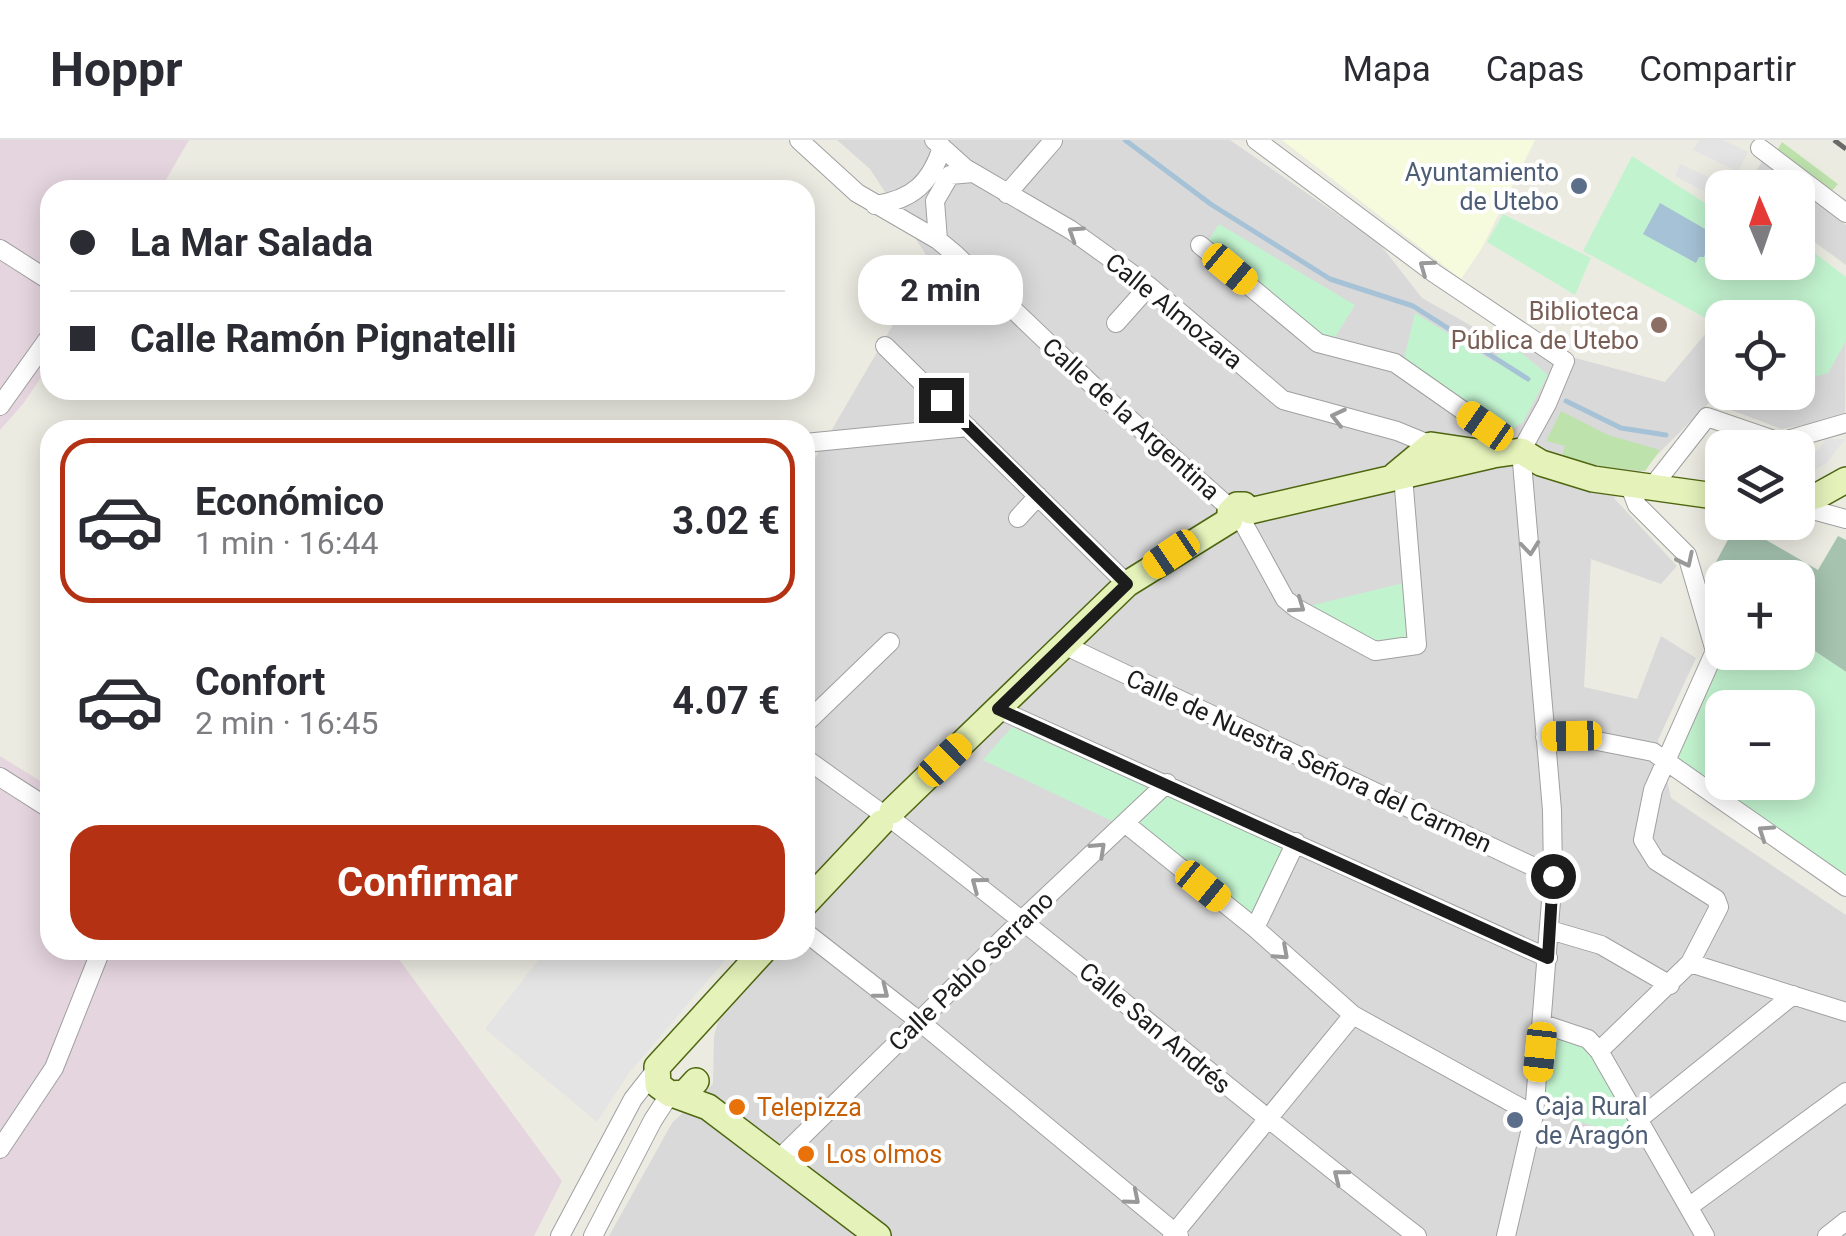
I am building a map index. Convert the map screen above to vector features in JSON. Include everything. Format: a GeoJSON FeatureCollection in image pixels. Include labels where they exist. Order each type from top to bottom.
{"type":"FeatureCollection","features":[{"type":"Feature","properties":{"kind":"street","name":"Calle de la Argentina"},"geometry":{"type":"LineString","coordinates":[[799,140],[875,205],[938,240],[1108,400],[1239,516],[1285,599],[1376,651],[1417,645],[1397,478]]}},
{"type":"Feature","properties":{"kind":"street"},"geometry":{"type":"LineString","coordinates":[[1256,140],[1434,273],[1565,361],[1522,452],[1552,810],[1553,876],[1534,1116],[1506,1236]]}},
{"type":"Feature","properties":{"kind":"street"},"geometry":{"type":"LineString","coordinates":[[1007,194],[1053,141]]}},
{"type":"Feature","properties":{"kind":"street"},"geometry":{"type":"LineString","coordinates":[[875,205],[909,196],[932,170],[938,143]]}},
{"type":"Feature","properties":{"kind":"street","name":"Calle Almozara"},"geometry":{"type":"LineString","coordinates":[[938,143],[974,173],[1071,230],[1148,286],[1282,400],[1397,431],[1438,452]]}},
{"type":"Feature","properties":{"kind":"street"},"geometry":{"type":"LineString","coordinates":[[1760,148],[1846,213]]}},
{"type":"Feature","properties":{"kind":"street"},"geometry":{"type":"LineString","coordinates":[[938,240],[934,200],[950,175],[974,173]]}},
{"type":"Feature","properties":{"kind":"street"},"geometry":{"type":"LineString","coordinates":[[1200,245],[1318,342],[1395,363],[1485,426],[1493,455]]}},
{"type":"Feature","properties":{"kind":"street"},"geometry":{"type":"LineString","coordinates":[[0,249],[40,275]]}},
{"type":"Feature","properties":{"kind":"street"},"geometry":{"type":"LineString","coordinates":[[1116,323],[1148,286]]}},
{"type":"Feature","properties":{"kind":"street"},"geometry":{"type":"LineString","coordinates":[[885,346],[1127,584]]}},
{"type":"Feature","properties":{"kind":"street"},"geometry":{"type":"LineString","coordinates":[[0,406],[40,350]]}},
{"type":"Feature","properties":{"kind":"street"},"geometry":{"type":"LineString","coordinates":[[1599,1050],[1690,963],[1719,905],[1716,899],[1656,861],[1645,847],[1649,802],[1715,651],[1687,555],[1637,505],[1641,486],[1707,417],[1780,442],[1846,423]]}},
{"type":"Feature","properties":{"kind":"street"},"geometry":{"type":"LineString","coordinates":[[815,443],[968,427]]}},
{"type":"Feature","properties":{"kind":"street"},"geometry":{"type":"LineString","coordinates":[[815,893],[887,817],[1127,584],[1239,516],[1397,478],[1438,452],[1522,452],[1558,469],[1705,495]]}},
{"type":"Feature","properties":{"kind":"street"},"geometry":{"type":"LineString","coordinates":[[1815,498],[1846,480]]}},
{"type":"Feature","properties":{"kind":"street"},"geometry":{"type":"LineString","coordinates":[[1018,518],[1038,496]]}},
{"type":"Feature","properties":{"kind":"street"},"geometry":{"type":"LineString","coordinates":[[1815,509],[1846,519]]}},
{"type":"Feature","properties":{"kind":"street"},"geometry":{"type":"LineString","coordinates":[[815,714],[890,642]]}},
{"type":"Feature","properties":{"kind":"street","name":"Calle de Nuestra Señora del Carmen"},"geometry":{"type":"LineString","coordinates":[[1064,646],[1553,876]]}},
{"type":"Feature","properties":{"kind":"street"},"geometry":{"type":"LineString","coordinates":[[998,709],[1548,958]]}},
{"type":"Feature","properties":{"kind":"street"},"geometry":{"type":"LineString","coordinates":[[1545,736],[1572,736],[1653,752],[1846,887]]}},
{"type":"Feature","properties":{"kind":"street","name":"Calle San Andrés"},"geometry":{"type":"LineString","coordinates":[[815,765],[1023,919],[1265,1119],[1417,1236]]}},
{"type":"Feature","properties":{"kind":"street"},"geometry":{"type":"LineString","coordinates":[[0,777],[40,803]]}},
{"type":"Feature","properties":{"kind":"street","name":"Calle Pablo Serrano"},"geometry":{"type":"LineString","coordinates":[[778,1160],[1167,783]]}},
{"type":"Feature","properties":{"kind":"street"},"geometry":{"type":"LineString","coordinates":[[1126,824],[1255,928],[1353,1015],[1534,1116]]}},
{"type":"Feature","properties":{"kind":"street"},"geometry":{"type":"LineString","coordinates":[[1255,928],[1296,842]]}},
{"type":"Feature","properties":{"kind":"street"},"geometry":{"type":"LineString","coordinates":[[1550,930],[1601,945],[1670,984]]}},
{"type":"Feature","properties":{"kind":"street"},"geometry":{"type":"LineString","coordinates":[[815,940],[1176,1235],[1265,1119],[1353,1015]]}},
{"type":"Feature","properties":{"kind":"street"},"geometry":{"type":"LineString","coordinates":[[0,1149],[54,1068],[96,960]]}},
{"type":"Feature","properties":{"kind":"street"},"geometry":{"type":"LineString","coordinates":[[593,1236],[676,1076],[702,1016],[750,960]]}},
{"type":"Feature","properties":{"kind":"street"},"geometry":{"type":"LineString","coordinates":[[1690,963],[1846,1012]]}},
{"type":"Feature","properties":{"kind":"street"},"geometry":{"type":"LineString","coordinates":[[1639,1118],[1794,995]]}},
{"type":"Feature","properties":{"kind":"street"},"geometry":{"type":"LineString","coordinates":[[1543,1024],[1588,1039],[1599,1050],[1696,1225],[1846,1092]]}},
{"type":"Feature","properties":{"kind":"street"},"geometry":{"type":"LineString","coordinates":[[676,1076],[708,1107],[878,1236]]}},
{"type":"Feature","properties":{"kind":"street"},"geometry":{"type":"LineString","coordinates":[[560,1236],[632,1099],[676,1076]]}},
{"type":"Feature","properties":{"kind":"street"},"geometry":{"type":"LineString","coordinates":[[1828,1236],[1846,1221]]}},
{"type":"Feature","properties":{"kind":"shaded area"},"geometry":{"type":"Polygon","coordinates":[[[0,140],[189,140],[166,180],[40,180],[40,379],[0,430],[0,140]]]}},
{"type":"Feature","properties":{"kind":"shaded area"},"geometry":{"type":"Polygon","coordinates":[[[837,140],[1230,140],[1379,243],[1422,298],[1486,334],[1665,382],[1705,334],[1705,407],[1614,498],[1677,566],[1661,584],[1591,559],[1584,687],[1637,699],[1661,636],[1696,658],[1658,740],[1671,798],[1846,915],[1846,1236],[609,1236],[672,1123],[713,1084],[714,1036],[735,960],[815,960],[815,457],[930,261],[870,169],[837,140]]]}},
{"type":"Feature","properties":{"kind":"shaded area"},"geometry":{"type":"Polygon","coordinates":[[[1282,140],[1535,140],[1482,248],[1461,279],[1282,140]]]}},
{"type":"Feature","properties":{"kind":"shaded area"},"geometry":{"type":"Polygon","coordinates":[[[1699,140],[1723,140],[1748,152],[1739,170],[1734,170],[1693,150],[1699,140]]]}},
{"type":"Feature","properties":{"kind":"shaded area"},"geometry":{"type":"Polygon","coordinates":[[[1632,156],[1705,203],[1705,280],[1815,280],[1815,253],[1846,277],[1846,341],[1828,373],[1815,377],[1815,300],[1705,300],[1705,318],[1583,251],[1632,156]]]}},
{"type":"Feature","properties":{"kind":"shaded area"},"geometry":{"type":"Polygon","coordinates":[[[1763,162],[1774,170],[1757,170],[1763,162]]]}},
{"type":"Feature","properties":{"kind":"shaded area"},"geometry":{"type":"Polygon","coordinates":[[[1680,164],[1705,176],[1705,192],[1675,176],[1680,164]]]}},
{"type":"Feature","properties":{"kind":"shaded area"},"geometry":{"type":"Polygon","coordinates":[[[1815,201],[1846,225],[1846,265],[1815,242],[1815,201]]]}},
{"type":"Feature","properties":{"kind":"shaded area"},"geometry":{"type":"Polygon","coordinates":[[[1503,214],[1591,258],[1575,295],[1487,242],[1503,214]]]}},
{"type":"Feature","properties":{"kind":"shaded area"},"geometry":{"type":"Polygon","coordinates":[[[1219,224],[1355,305],[1332,342],[1320,338],[1206,244],[1219,224]]]}},
{"type":"Feature","properties":{"kind":"shaded area"},"geometry":{"type":"Polygon","coordinates":[[[1846,311],[1845,417],[1781,429],[1731,410],[1815,410],[1815,340],[1846,311]]]}},
{"type":"Feature","properties":{"kind":"shaded area"},"geometry":{"type":"Polygon","coordinates":[[[1415,313],[1494,362],[1507,341],[1548,375],[1523,422],[1506,433],[1403,363],[1415,313]]]}},
{"type":"Feature","properties":{"kind":"shaded area"},"geometry":{"type":"Polygon","coordinates":[[[1826,439],[1845,439],[1827,463],[1815,470],[1815,452],[1826,439]]]}},
{"type":"Feature","properties":{"kind":"shaded area"},"geometry":{"type":"Polygon","coordinates":[[[1838,536],[1846,540],[1846,672],[1815,651],[1815,568],[1818,570],[1838,536]]]}},
{"type":"Feature","properties":{"kind":"shaded area"},"geometry":{"type":"Polygon","coordinates":[[[1728,540],[1766,540],[1801,560],[1717,560],[1728,540]]]}},
{"type":"Feature","properties":{"kind":"shaded area"},"geometry":{"type":"Polygon","coordinates":[[[1408,582],[1414,637],[1377,641],[1309,606],[1408,582]]]}},
{"type":"Feature","properties":{"kind":"shaded area"},"geometry":{"type":"Polygon","coordinates":[[[1815,651],[1846,672],[1846,880],[1725,800],[1815,800],[1815,690],[1706,690],[1715,670],[1815,670],[1815,651]]]}},
{"type":"Feature","properties":{"kind":"shaded area"},"geometry":{"type":"Polygon","coordinates":[[[1705,693],[1705,787],[1686,774],[1676,757],[1705,693]]]}},
{"type":"Feature","properties":{"kind":"shaded area"},"geometry":{"type":"Polygon","coordinates":[[[1012,727],[1283,845],[1253,919],[1114,822],[983,760],[1012,727]]]}},
{"type":"Feature","properties":{"kind":"shaded area"},"geometry":{"type":"Polygon","coordinates":[[[0,756],[40,781],[40,960],[399,960],[562,1181],[534,1236],[0,1236],[0,756]]]}},
{"type":"Feature","properties":{"kind":"shaded area"},"geometry":{"type":"Polygon","coordinates":[[[538,960],[725,960],[629,1073],[597,1122],[485,1029],[538,960]]]}},
{"type":"Feature","properties":{"kind":"shaded area"},"geometry":{"type":"Polygon","coordinates":[[[1543,1024],[1588,1039],[1653,1144],[1535,1108],[1543,1024]]]}},
{"type":"Feature","properties":{"kind":"green space"},"geometry":{"type":"Polygon","coordinates":[[[1782,142],[1838,184],[1830,193],[1815,182],[1815,170],[1800,170],[1776,152],[1782,142]]]}},
{"type":"Feature","properties":{"kind":"green space"},"geometry":{"type":"Polygon","coordinates":[[[1561,411],[1608,435],[1660,450],[1645,471],[1605,467],[1562,456],[1565,446],[1546,441],[1561,411]]]}},
{"type":"Feature","properties":{"kind":"water"},"geometry":{"type":"Polygon","coordinates":[[[1660,203],[1705,229],[1704,257],[1696,263],[1643,234],[1660,203]]]}},
{"type":"Feature","properties":{"kind":"waterway"},"geometry":{"type":"LineString","coordinates":[[1125,140],[1212,205],[1330,279],[1413,306],[1528,379]]}},
{"type":"Feature","properties":{"kind":"waterway"},"geometry":{"type":"LineString","coordinates":[[1566,401],[1621,428],[1666,435]]}},
{"type":"Feature","properties":{"kind":"railway"},"geometry":{"type":"LineString","coordinates":[[1834,140],[1846,149]]}},
{"type":"Feature","properties":{"kind":"place","name":"Ayuntamiento de Utebo"},"geometry":{"type":"Point","coordinates":[1579,186]}},
{"type":"Feature","properties":{"kind":"place","name":"Biblioteca Pública de Utebo"},"geometry":{"type":"Point","coordinates":[1659,325]}},
{"type":"Feature","properties":{"kind":"place","name":"Telepizza"},"geometry":{"type":"Point","coordinates":[737,1107]}},
{"type":"Feature","properties":{"kind":"place","name":"Caja Rural de Aragón"},"geometry":{"type":"Point","coordinates":[1515,1120]}},
{"type":"Feature","properties":{"kind":"place","name":"Los olmos"},"geometry":{"type":"Point","coordinates":[806,1154]}},
{"type":"Feature","properties":{"kind":"route"},"geometry":{"type":"LineString","coordinates":[[941,400],[1127,584],[998,709],[1548,958],[1553,876]]}}]}
